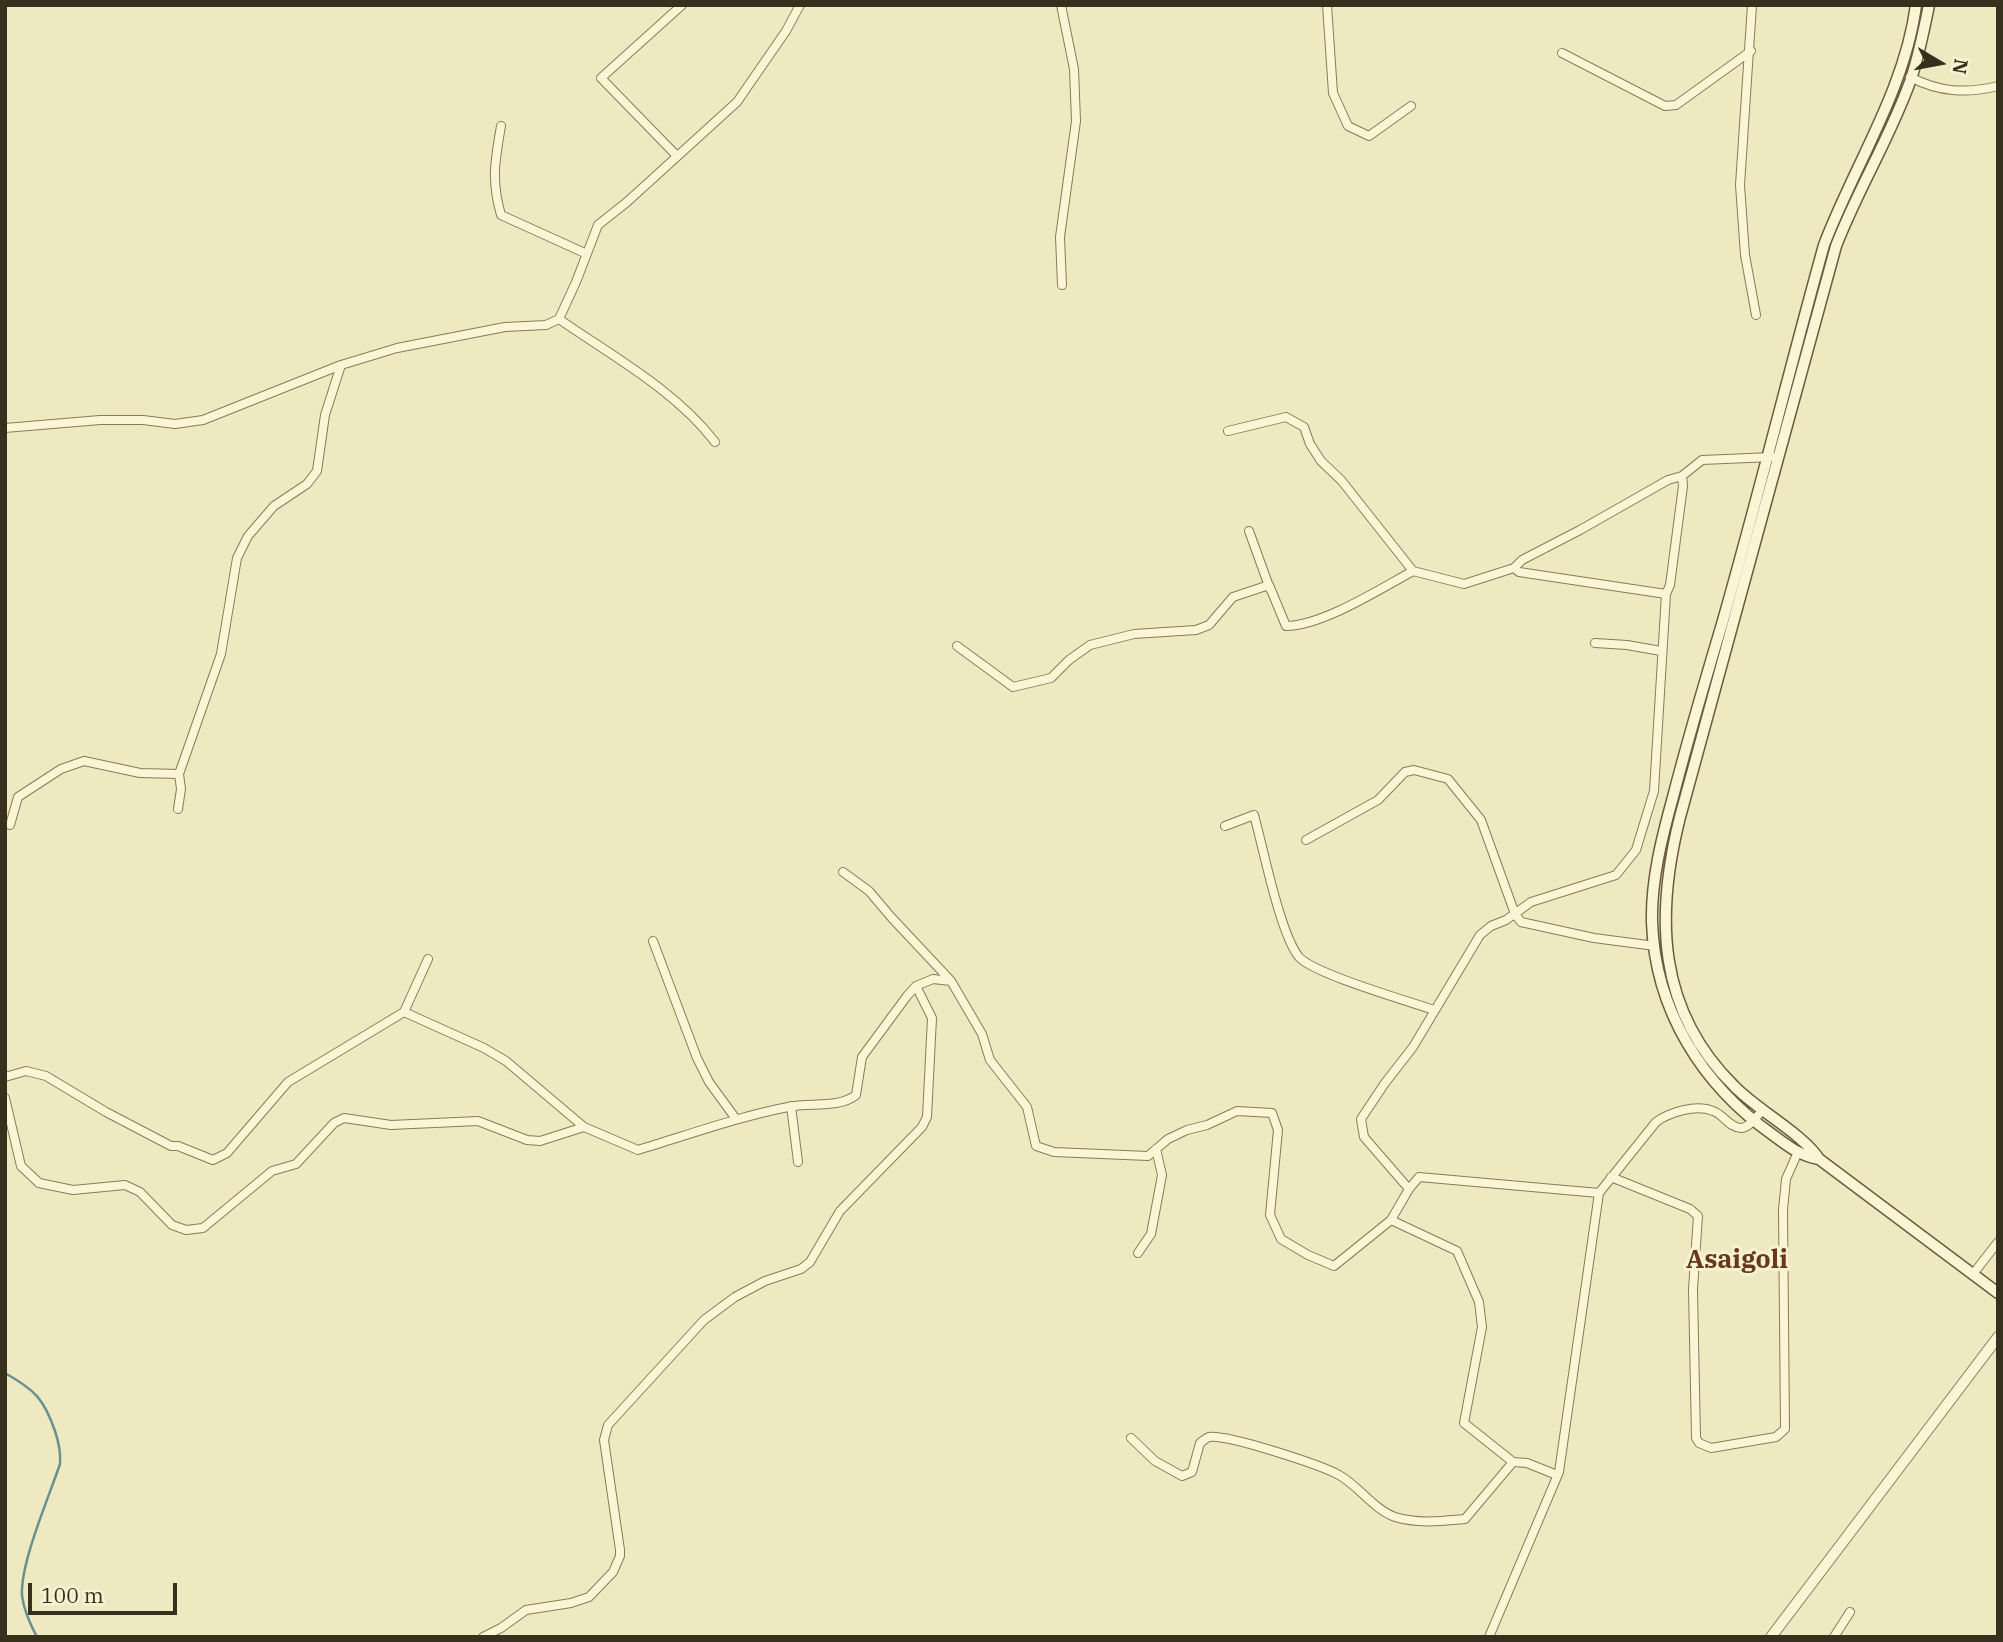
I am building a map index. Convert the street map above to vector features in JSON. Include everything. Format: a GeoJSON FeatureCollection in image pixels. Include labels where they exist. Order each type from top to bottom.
{"type":"FeatureCollection","features":[{"type":"Feature","properties":{"kind":"main road"},"geometry":{"type":"LineString","coordinates":[[1819,1159],[1804,1157],[1754,1120],[1713,1082],[1696,1059],[1679,1029],[1662,987],[1652,919],[1655,877],[1667,821],[1824,245],[1900,68],[1916,5]]}},
{"type":"Feature","properties":{"kind":"main road"},"geometry":{"type":"LineString","coordinates":[[1929,5],[1911,78],[1836,246],[1671,850],[1664,912],[1669,962],[1676,993],[1707,1055],[1721,1072],[1762,1111],[1812,1148],[1819,1159],[1998,1293]]}},
{"type":"Feature","properties":{"kind":"street"},"geometry":{"type":"LineString","coordinates":[[677,156],[601,78],[681,5]]}},
{"type":"Feature","properties":{"kind":"street"},"geometry":{"type":"LineString","coordinates":[[5,428],[100,420],[143,420],[175,424],[203,420],[341,365],[397,348],[505,327],[546,325],[559,319],[598,225],[737,102],[786,31],[800,5]]}},
{"type":"Feature","properties":{"kind":"street"},"geometry":{"type":"LineString","coordinates":[[1061,5],[1074,69],[1076,121],[1060,237],[1062,285]]}},
{"type":"Feature","properties":{"kind":"street"},"geometry":{"type":"LineString","coordinates":[[1328,5],[1334,93],[1348,126],[1368,136],[1411,106]]}},
{"type":"Feature","properties":{"kind":"street"},"geometry":{"type":"LineString","coordinates":[[1752,5],[1740,185],[1745,255],[1756,315]]}},
{"type":"Feature","properties":{"kind":"street"},"geometry":{"type":"LineString","coordinates":[[1562,53],[1665,106],[1676,105],[1751,51]]}},
{"type":"Feature","properties":{"kind":"street"},"geometry":{"type":"LineString","coordinates":[[1900,68],[1911,78],[1952,90],[1973,92],[1998,86]]}},
{"type":"Feature","properties":{"kind":"street"},"geometry":{"type":"LineString","coordinates":[[502,126],[494,171],[496,197],[501,215],[587,254]]}},
{"type":"Feature","properties":{"kind":"street"},"geometry":{"type":"LineString","coordinates":[[559,319],[669,396],[702,426],[715,442]]}},
{"type":"Feature","properties":{"kind":"street"},"geometry":{"type":"LineString","coordinates":[[178,809],[181,789],[179,774],[221,653],[237,558],[248,536],[274,506],[306,484],[317,471],[325,415],[341,365]]}},
{"type":"Feature","properties":{"kind":"street"},"geometry":{"type":"LineString","coordinates":[[1228,431],[1286,417],[1304,428],[1321,461],[1341,480],[1413,571],[1464,584],[1514,568],[1522,560],[1668,480],[1682,476],[1702,460],[1780,457]]}},
{"type":"Feature","properties":{"kind":"street"},"geometry":{"type":"LineString","coordinates":[[1409,1189],[1364,1137],[1361,1119],[1413,1047],[1480,935],[1490,926],[1506,920],[1531,902],[1616,875],[1636,850],[1654,791],[1666,594],[1672,573],[1682,476]]}},
{"type":"Feature","properties":{"kind":"street"},"geometry":{"type":"LineString","coordinates":[[1249,531],[1286,626],[1299,626],[1353,604],[1413,571]]}},
{"type":"Feature","properties":{"kind":"street"},"geometry":{"type":"LineString","coordinates":[[1514,568],[1519,572],[1666,594]]}},
{"type":"Feature","properties":{"kind":"street"},"geometry":{"type":"LineString","coordinates":[[957,646],[1013,687],[1051,678],[1069,660],[1090,645],[1133,634],[1196,630],[1209,625],[1233,597],[1269,585]]}},
{"type":"Feature","properties":{"kind":"street"},"geometry":{"type":"LineString","coordinates":[[1595,643],[1661,651]]}},
{"type":"Feature","properties":{"kind":"street"},"geometry":{"type":"LineString","coordinates":[[10,825],[18,797],[61,769],[84,761],[140,773],[179,774]]}},
{"type":"Feature","properties":{"kind":"street"},"geometry":{"type":"LineString","coordinates":[[1306,840],[1378,800],[1405,772],[1414,770],[1448,779],[1481,820],[1515,914],[1521,922],[1546,929],[1655,946]]}},
{"type":"Feature","properties":{"kind":"street"},"geometry":{"type":"LineString","coordinates":[[1225,826],[1254,814],[1284,925],[1291,944],[1301,959],[1320,970],[1434,1010]]}},
{"type":"Feature","properties":{"kind":"street"},"geometry":{"type":"LineString","coordinates":[[843,872],[869,891],[951,981],[982,1034],[989,1060],[1027,1107],[1036,1146],[1054,1152],[1148,1156],[1168,1139],[1237,1111],[1272,1113],[1278,1130],[1270,1214],[1281,1239],[1334,1266],[1391,1220],[1419,1177],[1599,1193]]}},
{"type":"Feature","properties":{"kind":"street"},"geometry":{"type":"LineString","coordinates":[[653,941],[697,1058],[709,1082],[736,1119]]}},
{"type":"Feature","properties":{"kind":"street"},"geometry":{"type":"LineString","coordinates":[[5,1077],[26,1071],[46,1076],[171,1146],[178,1146],[213,1160],[227,1153],[288,1082],[404,1012],[428,959]]}},
{"type":"Feature","properties":{"kind":"street"},"geometry":{"type":"LineString","coordinates":[[404,1012],[484,1048],[506,1061],[584,1127],[638,1150],[736,1119],[791,1106],[848,1102],[856,1095],[862,1057],[916,986],[933,979],[951,981]]}},
{"type":"Feature","properties":{"kind":"street"},"geometry":{"type":"LineString","coordinates":[[483,1637],[526,1610],[571,1603],[589,1597],[613,1572],[621,1549],[604,1440],[608,1425],[704,1320],[735,1297],[765,1281],[801,1269],[810,1262],[840,1212],[922,1127],[927,1117],[932,1018],[916,986]]}},
{"type":"Feature","properties":{"kind":"street"},"geometry":{"type":"LineString","coordinates":[[5,1098],[22,1166],[39,1183],[73,1190],[125,1185],[140,1192],[172,1225],[186,1230],[203,1228],[272,1171],[296,1164],[334,1123],[344,1118],[391,1125],[478,1121],[527,1140],[540,1141],[584,1127]]}},
{"type":"Feature","properties":{"kind":"street"},"geometry":{"type":"LineString","coordinates":[[791,1106],[798,1162]]}},
{"type":"Feature","properties":{"kind":"street"},"geometry":{"type":"LineString","coordinates":[[1489,1637],[1558,1475],[1599,1193],[1656,1122],[1667,1115],[1695,1109],[1714,1111],[1738,1128],[1744,1128],[1762,1111]]}},
{"type":"Feature","properties":{"kind":"street"},"geometry":{"type":"LineString","coordinates":[[1138,1253],[1151,1234],[1162,1175],[1156,1149]]}},
{"type":"Feature","properties":{"kind":"street"},"geometry":{"type":"LineString","coordinates":[[1611,1177],[1690,1209],[1699,1216],[1693,1289],[1696,1437],[1699,1443],[1710,1447],[1776,1437],[1785,1429],[1783,1210],[1786,1179],[1798,1152]]}},
{"type":"Feature","properties":{"kind":"street"},"geometry":{"type":"LineString","coordinates":[[1391,1220],[1457,1251],[1479,1302],[1482,1327],[1464,1423],[1513,1462],[1527,1462],[1558,1475]]}},
{"type":"Feature","properties":{"kind":"street"},"geometry":{"type":"LineString","coordinates":[[1973,1274],[1998,1242]]}},
{"type":"Feature","properties":{"kind":"street"},"geometry":{"type":"LineString","coordinates":[[1771,1637],[1998,1337]]}},
{"type":"Feature","properties":{"kind":"street"},"geometry":{"type":"LineString","coordinates":[[1130,1438],[1155,1461],[1182,1476],[1192,1472],[1200,1443],[1209,1437],[1231,1440],[1301,1459],[1340,1475],[1395,1517],[1419,1522],[1465,1519],[1513,1462]]}},
{"type":"Feature","properties":{"kind":"street"},"geometry":{"type":"LineString","coordinates":[[1833,1637],[1850,1612]]}},
{"type":"Feature","properties":{"kind":"waterway"},"geometry":{"type":"LineString","coordinates":[[5,1373],[31,1390],[42,1403],[55,1431],[60,1451],[60,1464],[30,1548],[23,1582],[24,1607],[37,1637]]}},
{"type":"Feature","properties":{"kind":"district","name":"Asaigoli"},"geometry":{"type":"Point","coordinates":[1737,1260]}}]}
